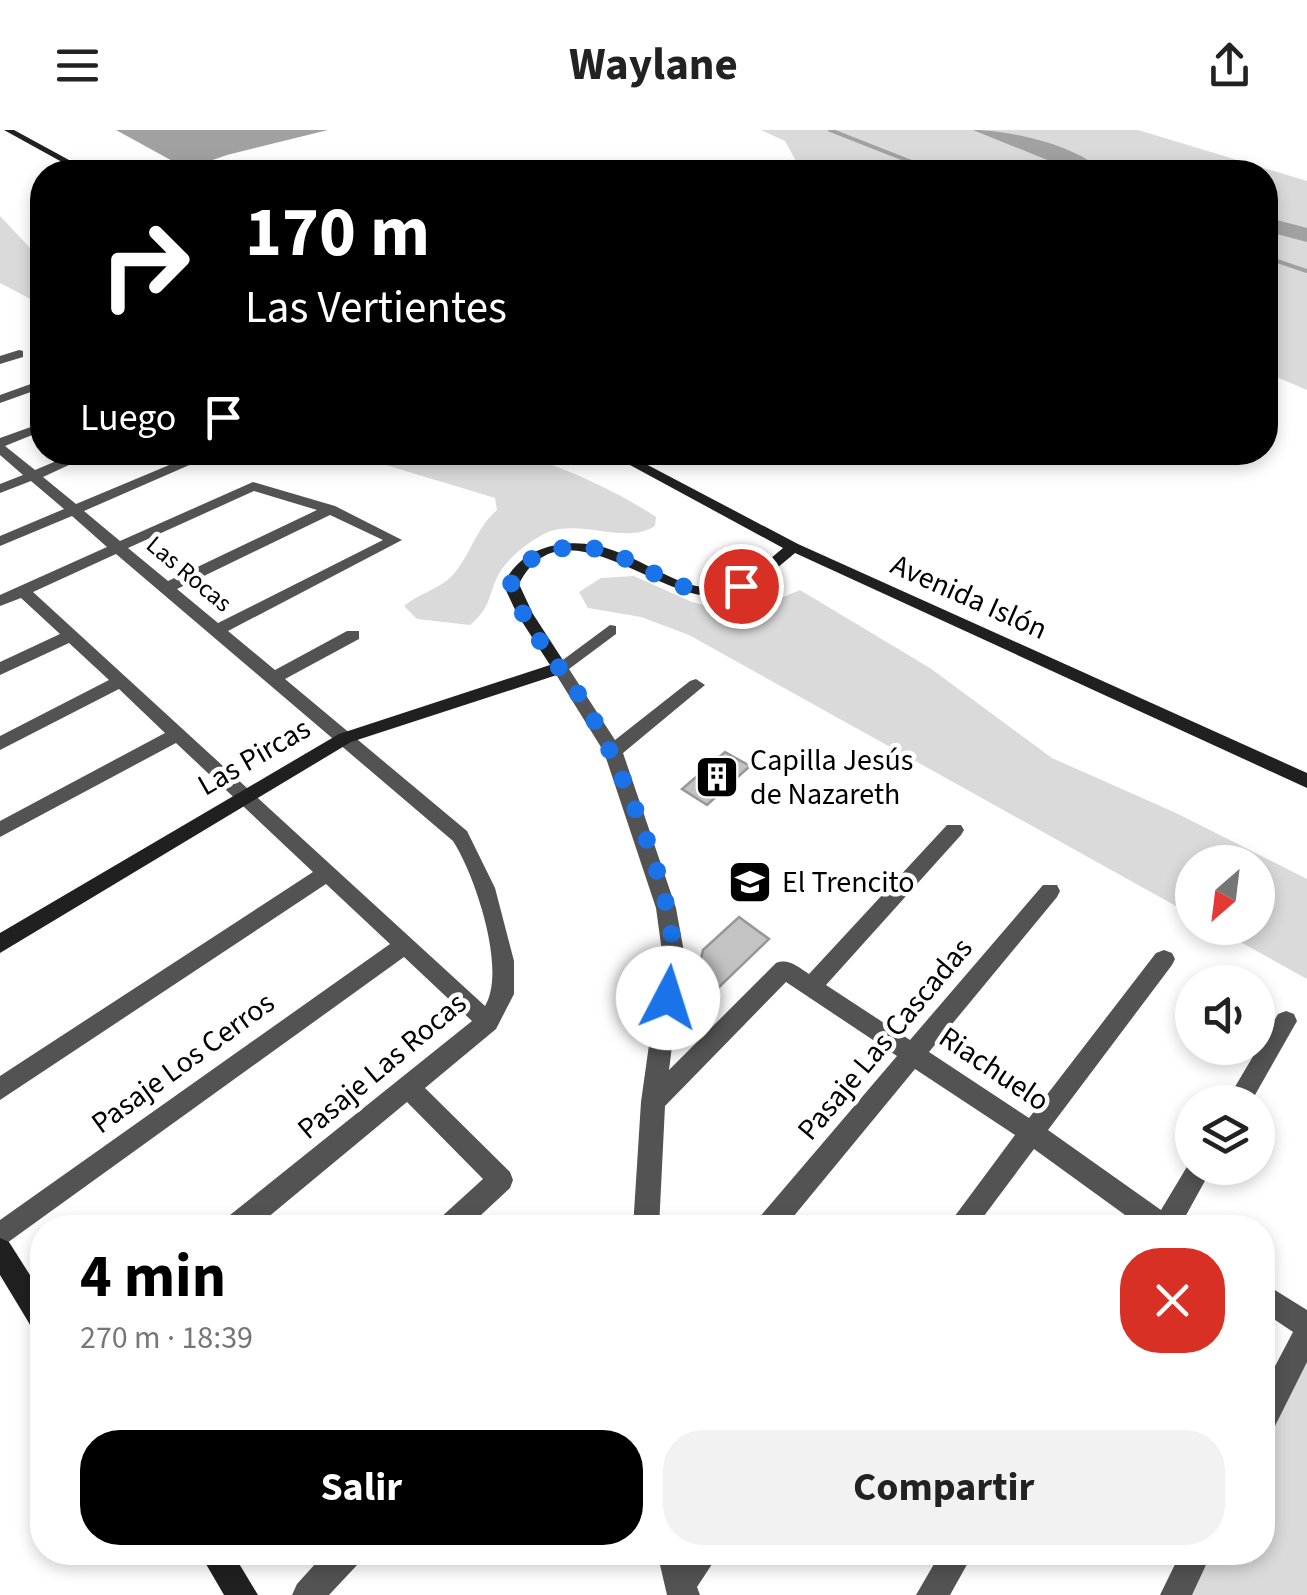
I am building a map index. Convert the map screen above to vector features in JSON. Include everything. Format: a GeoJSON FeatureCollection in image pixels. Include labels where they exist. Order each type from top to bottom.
{"type":"FeatureCollection","features":[{"type":"Feature","properties":{"kind":"main road"},"geometry":{"type":"LineString","coordinates":[[8,130],[64,160]]}},
{"type":"Feature","properties":{"kind":"main road"},"geometry":{"type":"LineString","coordinates":[[0,137],[43,160]]}},
{"type":"Feature","properties":{"kind":"main road","name":"Avenida Islón"},"geometry":{"type":"LineString","coordinates":[[637,465],[793,547],[1307,781]]}},
{"type":"Feature","properties":{"kind":"main road"},"geometry":{"type":"LineString","coordinates":[[560,668],[525,614],[511,584],[516,572],[542,553],[580,545],[597,546],[672,582],[712,592],[741,586],[793,547]]}},
{"type":"Feature","properties":{"kind":"main road","name":"Las Pircas"},"geometry":{"type":"LineString","coordinates":[[0,944],[345,738],[560,668]]}},
{"type":"Feature","properties":{"kind":"main road"},"geometry":{"type":"LineString","coordinates":[[0,1252],[30,1299]]}},
{"type":"Feature","properties":{"kind":"main road"},"geometry":{"type":"LineString","coordinates":[[222,1565],[242,1595]]}},
{"type":"Feature","properties":{"kind":"street"},"geometry":{"type":"LineString","coordinates":[[0,360],[19,354]]}},
{"type":"Feature","properties":{"kind":"street"},"geometry":{"type":"LineString","coordinates":[[0,400],[30,389]]}},
{"type":"Feature","properties":{"kind":"street"},"geometry":{"type":"LineString","coordinates":[[0,446],[30,432]]}},
{"type":"Feature","properties":{"kind":"street","name":"Las Rocas"},"geometry":{"type":"LineString","coordinates":[[0,446],[345,738]]}},
{"type":"Feature","properties":{"kind":"street"},"geometry":{"type":"LineString","coordinates":[[0,489],[60,465]]}},
{"type":"Feature","properties":{"kind":"street"},"geometry":{"type":"LineString","coordinates":[[0,541],[182,465]]}},
{"type":"Feature","properties":{"kind":"street"},"geometry":{"type":"LineString","coordinates":[[0,601],[253,486],[330,508],[395,540],[217,630]]}},
{"type":"Feature","properties":{"kind":"street"},"geometry":{"type":"LineString","coordinates":[[168,587],[330,508]]}},
{"type":"Feature","properties":{"kind":"street"},"geometry":{"type":"LineString","coordinates":[[23,591],[488,1022]]}},
{"type":"Feature","properties":{"kind":"street"},"geometry":{"type":"LineString","coordinates":[[610,630],[560,668],[612,751],[666,908],[673,952],[653,1102],[647,1215]]}},
{"type":"Feature","properties":{"kind":"street"},"geometry":{"type":"LineString","coordinates":[[274,678],[353,635]]}},
{"type":"Feature","properties":{"kind":"street"},"geometry":{"type":"LineString","coordinates":[[0,669],[69,636]]}},
{"type":"Feature","properties":{"kind":"street"},"geometry":{"type":"LineString","coordinates":[[0,744],[119,682]]}},
{"type":"Feature","properties":{"kind":"street"},"geometry":{"type":"LineString","coordinates":[[612,751],[696,685]]}},
{"type":"Feature","properties":{"kind":"street"},"geometry":{"type":"LineString","coordinates":[[0,830],[176,735]]}},
{"type":"Feature","properties":{"kind":"street","name":"Pasaje Las Rocas"},"geometry":{"type":"LineString","coordinates":[[250,1215],[488,1022],[504,992],[498,932],[471,848],[345,738]]}},
{"type":"Feature","properties":{"kind":"street"},"geometry":{"type":"LineString","coordinates":[[811,987],[954,830]]}},
{"type":"Feature","properties":{"kind":"street"},"geometry":{"type":"LineString","coordinates":[[0,1089],[328,873]]}},
{"type":"Feature","properties":{"kind":"street","name":"Pasaje Las Cascadas"},"geometry":{"type":"LineString","coordinates":[[778,1215],[1050,891]]}},
{"type":"Feature","properties":{"kind":"street","name":"Pasaje Los Cerros"},"geometry":{"type":"LineString","coordinates":[[0,1235],[405,945]]}},
{"type":"Feature","properties":{"kind":"street"},"geometry":{"type":"LineString","coordinates":[[969,1215],[1164,959]]}},
{"type":"Feature","properties":{"kind":"street","name":"Riachuelo"},"geometry":{"type":"LineString","coordinates":[[653,1102],[784,969],[1033,1134],[1147,1215]]}},
{"type":"Feature","properties":{"kind":"street"},"geometry":{"type":"LineString","coordinates":[[1248,1085],[1286,1021]]}},
{"type":"Feature","properties":{"kind":"street"},"geometry":{"type":"LineString","coordinates":[[408,1087],[501,1180],[462,1215]]}},
{"type":"Feature","properties":{"kind":"street"},"geometry":{"type":"LineString","coordinates":[[1173,1215],[1190,1185]]}},
{"type":"Feature","properties":{"kind":"street"},"geometry":{"type":"LineString","coordinates":[[1275,1305],[1307,1329],[1275,1395]]}},
{"type":"Feature","properties":{"kind":"street"},"geometry":{"type":"LineString","coordinates":[[308,1595],[336,1565]]}},
{"type":"Feature","properties":{"kind":"street"},"geometry":{"type":"LineString","coordinates":[[675,1565],[681,1590]]}},
{"type":"Feature","properties":{"kind":"street"},"geometry":{"type":"LineString","coordinates":[[681,1590],[697,1565]]}},
{"type":"Feature","properties":{"kind":"street"},"geometry":{"type":"LineString","coordinates":[[932,1595],[952,1565]]}},
{"type":"Feature","properties":{"kind":"street"},"geometry":{"type":"LineString","coordinates":[[1176,1595],[1191,1565]]}},
{"type":"Feature","properties":{"kind":"shaded area"},"geometry":{"type":"Polygon","coordinates":[[[116,130],[328,130],[213,160],[171,160],[116,130]]]}},
{"type":"Feature","properties":{"kind":"shaded area"},"geometry":{"type":"Polygon","coordinates":[[[761,130],[1138,130],[1237,160],[795,160],[785,141],[761,130]]]}},
{"type":"Feature","properties":{"kind":"shaded area"},"geometry":{"type":"Polygon","coordinates":[[[1278,172],[1307,181],[1307,390],[1278,378],[1278,172]]]}},
{"type":"Feature","properties":{"kind":"shaded area"},"geometry":{"type":"Polygon","coordinates":[[[0,216],[30,248],[30,299],[0,283],[0,216]]]}},
{"type":"Feature","properties":{"kind":"shaded area"},"geometry":{"type":"Polygon","coordinates":[[[386,465],[552,465],[623,497],[656,517],[655,526],[630,533],[575,528],[548,532],[521,549],[504,566],[486,605],[470,625],[417,619],[404,606],[452,576],[483,525],[497,510],[495,498],[386,465]]]}},
{"type":"Feature","properties":{"kind":"shaded area"},"geometry":{"type":"Polygon","coordinates":[[[634,576],[692,602],[741,615],[800,590],[930,668],[1052,758],[1240,845],[1175,845],[1175,906],[689,635],[641,617],[588,608],[579,592],[601,578],[634,576]]]}},
{"type":"Feature","properties":{"kind":"shaded area"},"geometry":{"type":"Polygon","coordinates":[[[1275,863],[1307,879],[1307,979],[1246,945],[1275,945],[1275,863]]]}},
{"type":"Feature","properties":{"kind":"shaded area"},"geometry":{"type":"Polygon","coordinates":[[[1307,1358],[1307,1595],[1189,1595],[1204,1565],[1275,1565],[1275,1423],[1307,1358]]]}},
{"type":"Feature","properties":{"kind":"building","name":"Capilla Jesús de Nazareth"},"geometry":{"type":"Polygon","coordinates":[[[725,752],[750,766],[707,805],[682,789],[725,752]]]}},
{"type":"Feature","properties":{"kind":"building"},"geometry":{"type":"Polygon","coordinates":[[[739,917],[769,939],[715,991],[697,978],[703,950],[739,917]]]}},
{"type":"Feature","properties":{"kind":"waterway"},"geometry":{"type":"LineString","coordinates":[[830,130],[906,160]]}},
{"type":"Feature","properties":{"kind":"waterway"},"geometry":{"type":"LineString","coordinates":[[983,130],[1070,160]]}},
{"type":"Feature","properties":{"kind":"waterway"},"geometry":{"type":"LineString","coordinates":[[1278,227],[1307,235]]}},
{"type":"Feature","properties":{"kind":"waterway"},"geometry":{"type":"LineString","coordinates":[[1278,261],[1307,271]]}},
{"type":"Feature","properties":{"kind":"place","name":"Capilla Jesús de Nazareth"},"geometry":{"type":"Point","coordinates":[717,777]}},
{"type":"Feature","properties":{"kind":"place","name":"El Trencito"},"geometry":{"type":"Point","coordinates":[750,882]}},
{"type":"Feature","properties":{"kind":"route"},"geometry":{"type":"LineString","coordinates":[[668,998],[673,952],[666,908],[630,797],[612,751],[514,597],[511,584],[516,572],[542,553],[580,545],[613,552],[692,590],[727,591],[741,586]]}}]}
